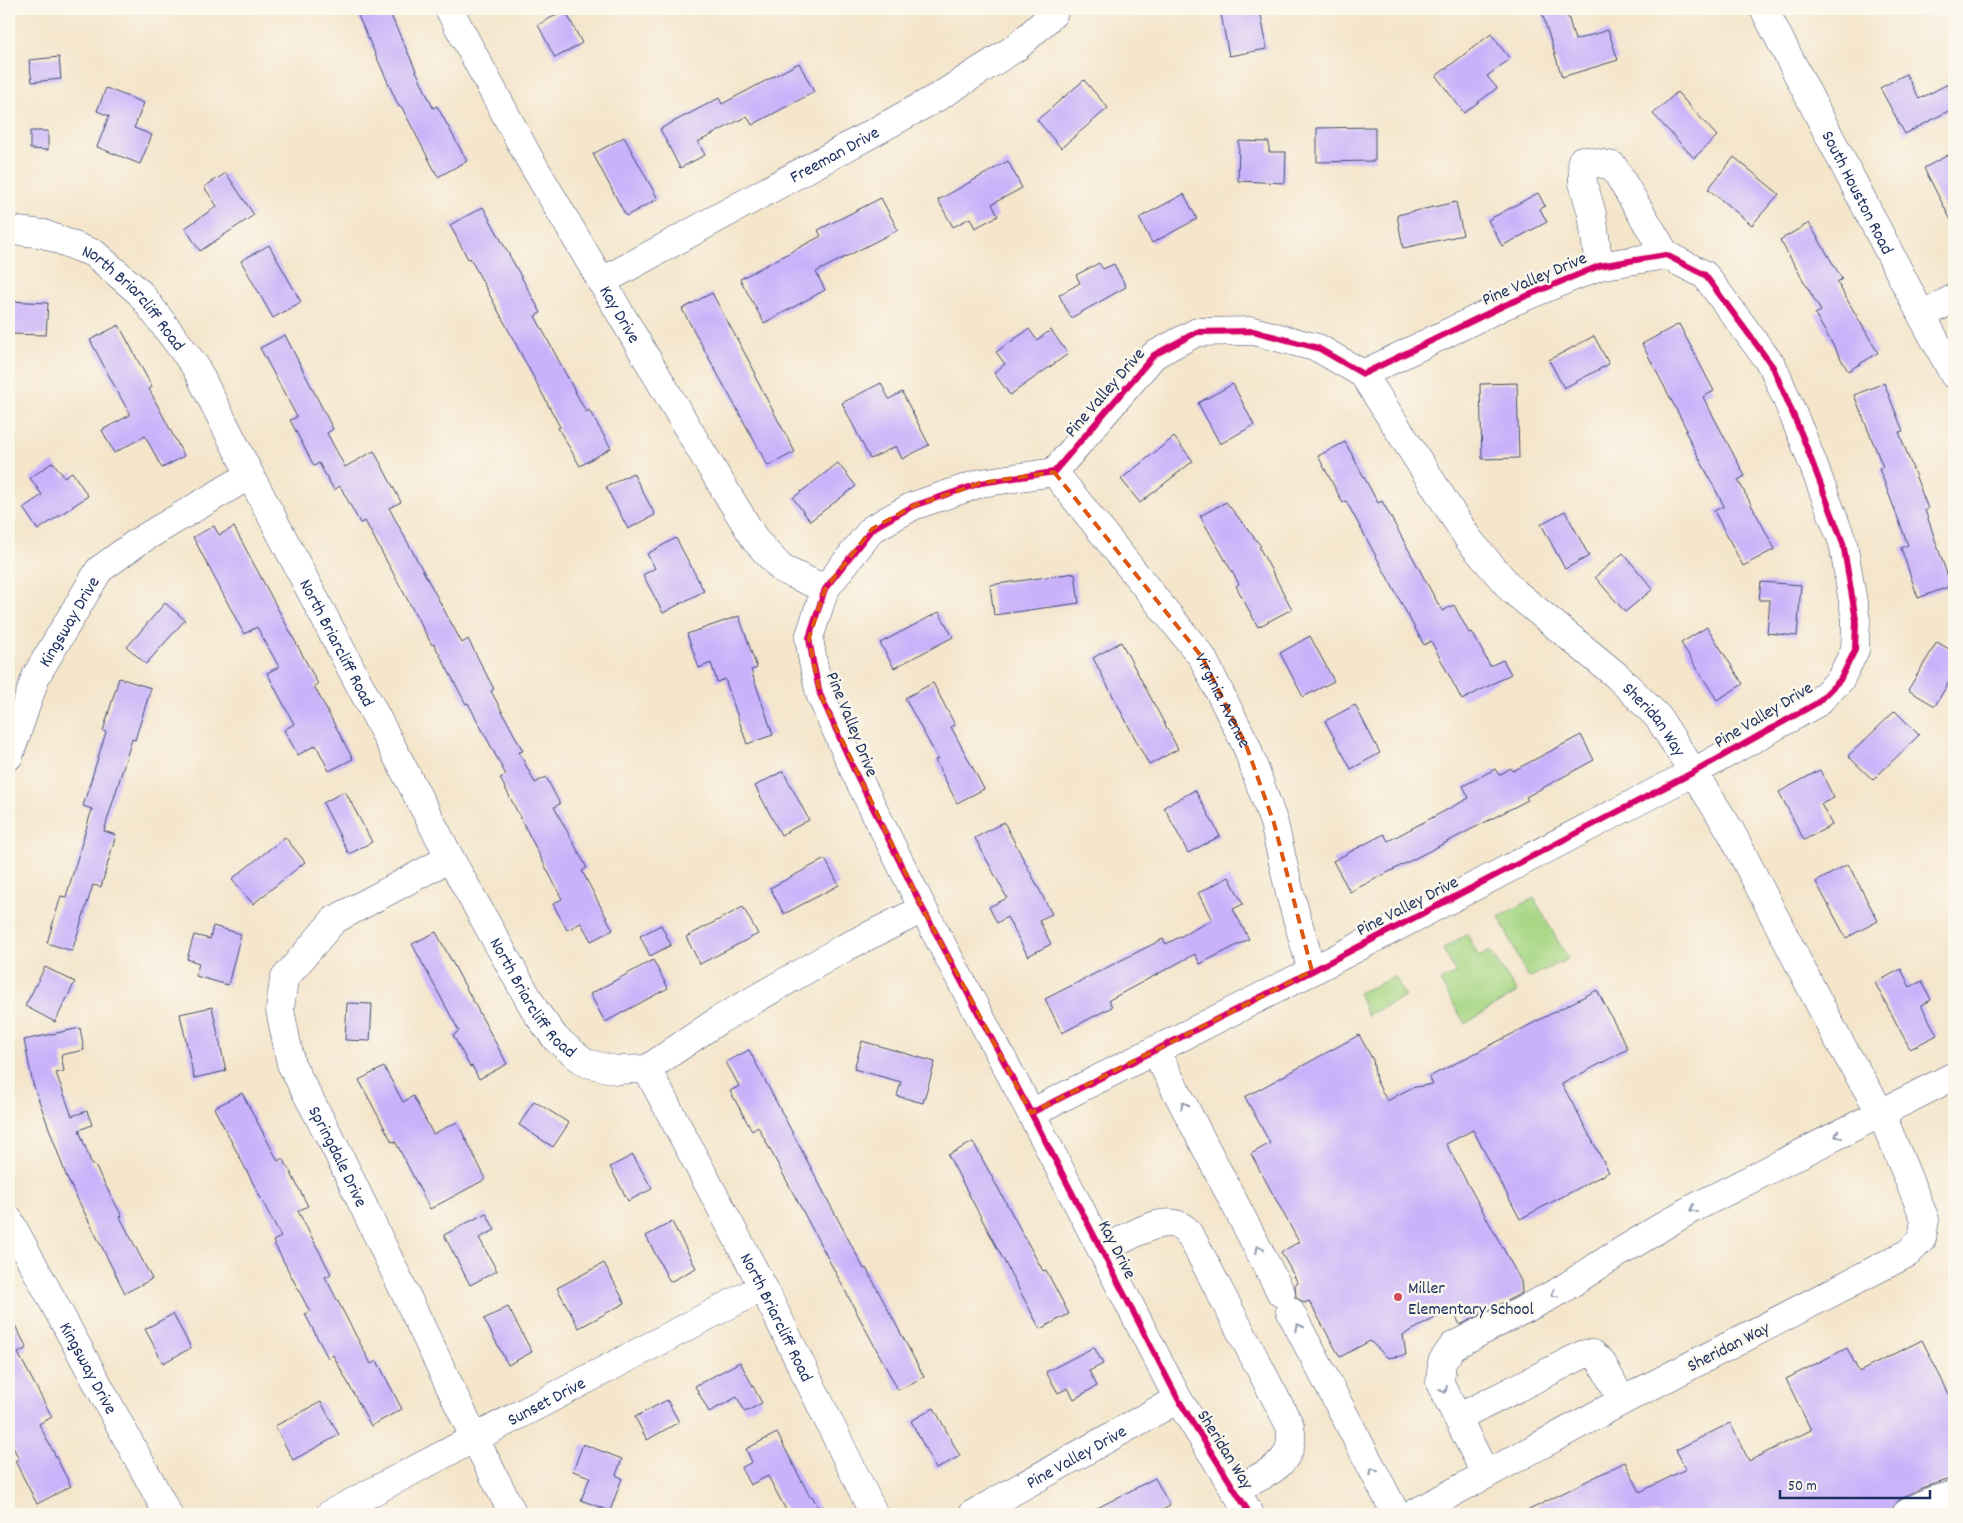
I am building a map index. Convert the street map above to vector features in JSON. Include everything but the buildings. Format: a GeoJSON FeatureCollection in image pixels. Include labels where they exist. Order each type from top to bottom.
{"type":"FeatureCollection","features":[{"type":"Feature","properties":{"kind":"street","name":"Kay Drive"},"geometry":{"type":"LineString","coordinates":[[448,9],[529,158],[756,541],[782,570],[825,589]]}},
{"type":"Feature","properties":{"kind":"street","name":"Freeman Drive"},"geometry":{"type":"LineString","coordinates":[[601,282],[938,97],[1017,46],[1053,14],[1055,9]]}},
{"type":"Feature","properties":{"kind":"street","name":"South Houston Road"},"geometry":{"type":"LineString","coordinates":[[1764,9],[1954,375]]}},
{"type":"Feature","properties":{"kind":"street"},"geometry":{"type":"LineString","coordinates":[[1599,266],[1592,214],[1583,183],[1582,160],[1613,166],[1666,255]]}},
{"type":"Feature","properties":{"kind":"street","name":"North Briarcliff Road"},"geometry":{"type":"LineString","coordinates":[[9,230],[44,234],[95,254],[140,293],[195,366],[450,858],[536,1012],[556,1039],[586,1063],[616,1070],[647,1069],[763,1287],[874,1514]]}},
{"type":"Feature","properties":{"kind":"street","name":"Pine Valley Drive"},"geometry":{"type":"LineString","coordinates":[[1666,255],[1705,275],[1773,367],[1843,543],[1856,620],[1855,650],[1840,680],[1817,703],[1694,772],[1312,971],[1031,1113],[923,909],[854,770],[820,694],[812,662],[809,638],[825,589],[872,529],[913,506],[981,483],[1054,472],[1154,355],[1197,332],[1253,331],[1318,348],[1363,374],[1505,305],[1599,266],[1666,255]]}},
{"type":"Feature","properties":{"kind":"street"},"geometry":{"type":"LineString","coordinates":[[1922,316],[1954,298]]}},
{"type":"Feature","properties":{"kind":"street","name":"Sheridan Way"},"geometry":{"type":"LineString","coordinates":[[1363,374],[1469,540],[1512,590],[1616,675],[1658,717],[1730,830],[1836,1036],[1881,1114],[1925,1219],[1922,1239],[1908,1253],[1622,1401],[1413,1514]]}},
{"type":"Feature","properties":{"kind":"street","name":"Virginia Avenue"},"geometry":{"type":"LineString","coordinates":[[1054,472],[1202,657],[1246,745],[1274,823],[1290,894],[1312,971]]}},
{"type":"Feature","properties":{"kind":"street","name":"Kingsway Drive"},"geometry":{"type":"LineString","coordinates":[[9,756],[36,676],[99,570],[138,541],[250,475]]}},
{"type":"Feature","properties":{"kind":"street","name":"Springdale Drive"},"geometry":{"type":"LineString","coordinates":[[450,858],[334,920],[284,978],[280,1010],[291,1064],[337,1151],[474,1440],[513,1514]]}},
{"type":"Feature","properties":{"kind":"street"},"geometry":{"type":"LineString","coordinates":[[647,1069],[719,1020],[844,948],[923,909]]}},
{"type":"Feature","properties":{"kind":"street"},"geometry":{"type":"LineString","coordinates":[[1155,1050],[1396,1514]]}},
{"type":"Feature","properties":{"kind":"street"},"geometry":{"type":"LineString","coordinates":[[1486,1475],[1440,1383],[1442,1362],[1453,1346],[1558,1292],[1686,1212],[1954,1076]]}},
{"type":"Feature","properties":{"kind":"street","name":"Kay Drive"},"geometry":{"type":"LineString","coordinates":[[1031,1113],[1178,1399]]}},
{"type":"Feature","properties":{"kind":"street","name":"Kingsway Drive"},"geometry":{"type":"LineString","coordinates":[[9,1220],[168,1514]]}},
{"type":"Feature","properties":{"kind":"street"},"geometry":{"type":"LineString","coordinates":[[1102,1251],[1151,1226],[1170,1222],[1185,1229],[1194,1242],[1290,1426],[1292,1439],[1287,1456],[1275,1469],[1234,1490]]}},
{"type":"Feature","properties":{"kind":"street","name":"Sunset Drive"},"geometry":{"type":"LineString","coordinates":[[330,1514],[763,1287]]}},
{"type":"Feature","properties":{"kind":"street"},"geometry":{"type":"LineString","coordinates":[[1458,1418],[1584,1354],[1594,1354],[1601,1361],[1622,1401]]}},
{"type":"Feature","properties":{"kind":"street","name":"Pine Valley Drive"},"geometry":{"type":"LineString","coordinates":[[973,1514],[1178,1399]]}},
{"type":"Feature","properties":{"kind":"street","name":"Sheridan Way"},"geometry":{"type":"LineString","coordinates":[[1178,1399],[1250,1514]]}},
{"type":"Feature","properties":{"kind":"street"},"geometry":{"type":"LineString","coordinates":[[1906,1514],[1929,1502],[1954,1495]]}},
{"type":"Feature","properties":{"kind":"highlighted area"},"geometry":{"type":"Polygon","coordinates":[[[1054,472],[1202,657],[1246,745],[1274,823],[1312,971],[1031,1113],[923,909],[820,694],[809,638],[825,589],[872,529],[913,506],[981,483],[1054,472]]]}},
{"type":"Feature","properties":{"kind":"green space"},"geometry":{"type":"Polygon","coordinates":[[[1534,898],[1568,959],[1528,978],[1499,917],[1534,898]]]}},
{"type":"Feature","properties":{"kind":"green space"},"geometry":{"type":"Polygon","coordinates":[[[1467,934],[1479,957],[1490,951],[1517,992],[1465,1024],[1440,981],[1456,973],[1443,949],[1467,934]]]}},
{"type":"Feature","properties":{"kind":"green space"},"geometry":{"type":"Polygon","coordinates":[[[1395,977],[1405,997],[1367,1015],[1358,993],[1395,977]]]}},
{"type":"Feature","properties":{"kind":"cycle path"},"geometry":{"type":"LineString","coordinates":[[1031,1113],[1312,971],[1694,772],[1817,703],[1840,680],[1855,650],[1856,620],[1843,543],[1803,438],[1773,367],[1705,275],[1666,255],[1599,266],[1505,305],[1363,374],[1318,348],[1253,331],[1197,332],[1154,355],[1054,472],[981,483],[913,506],[872,529],[825,589],[809,638],[820,694],[854,770],[923,909],[1031,1113],[1178,1399],[1250,1514]]}},
{"type":"Feature","properties":{"kind":"place","name":"Miller Elementary School"},"geometry":{"type":"Point","coordinates":[1398,1297]}}]}
